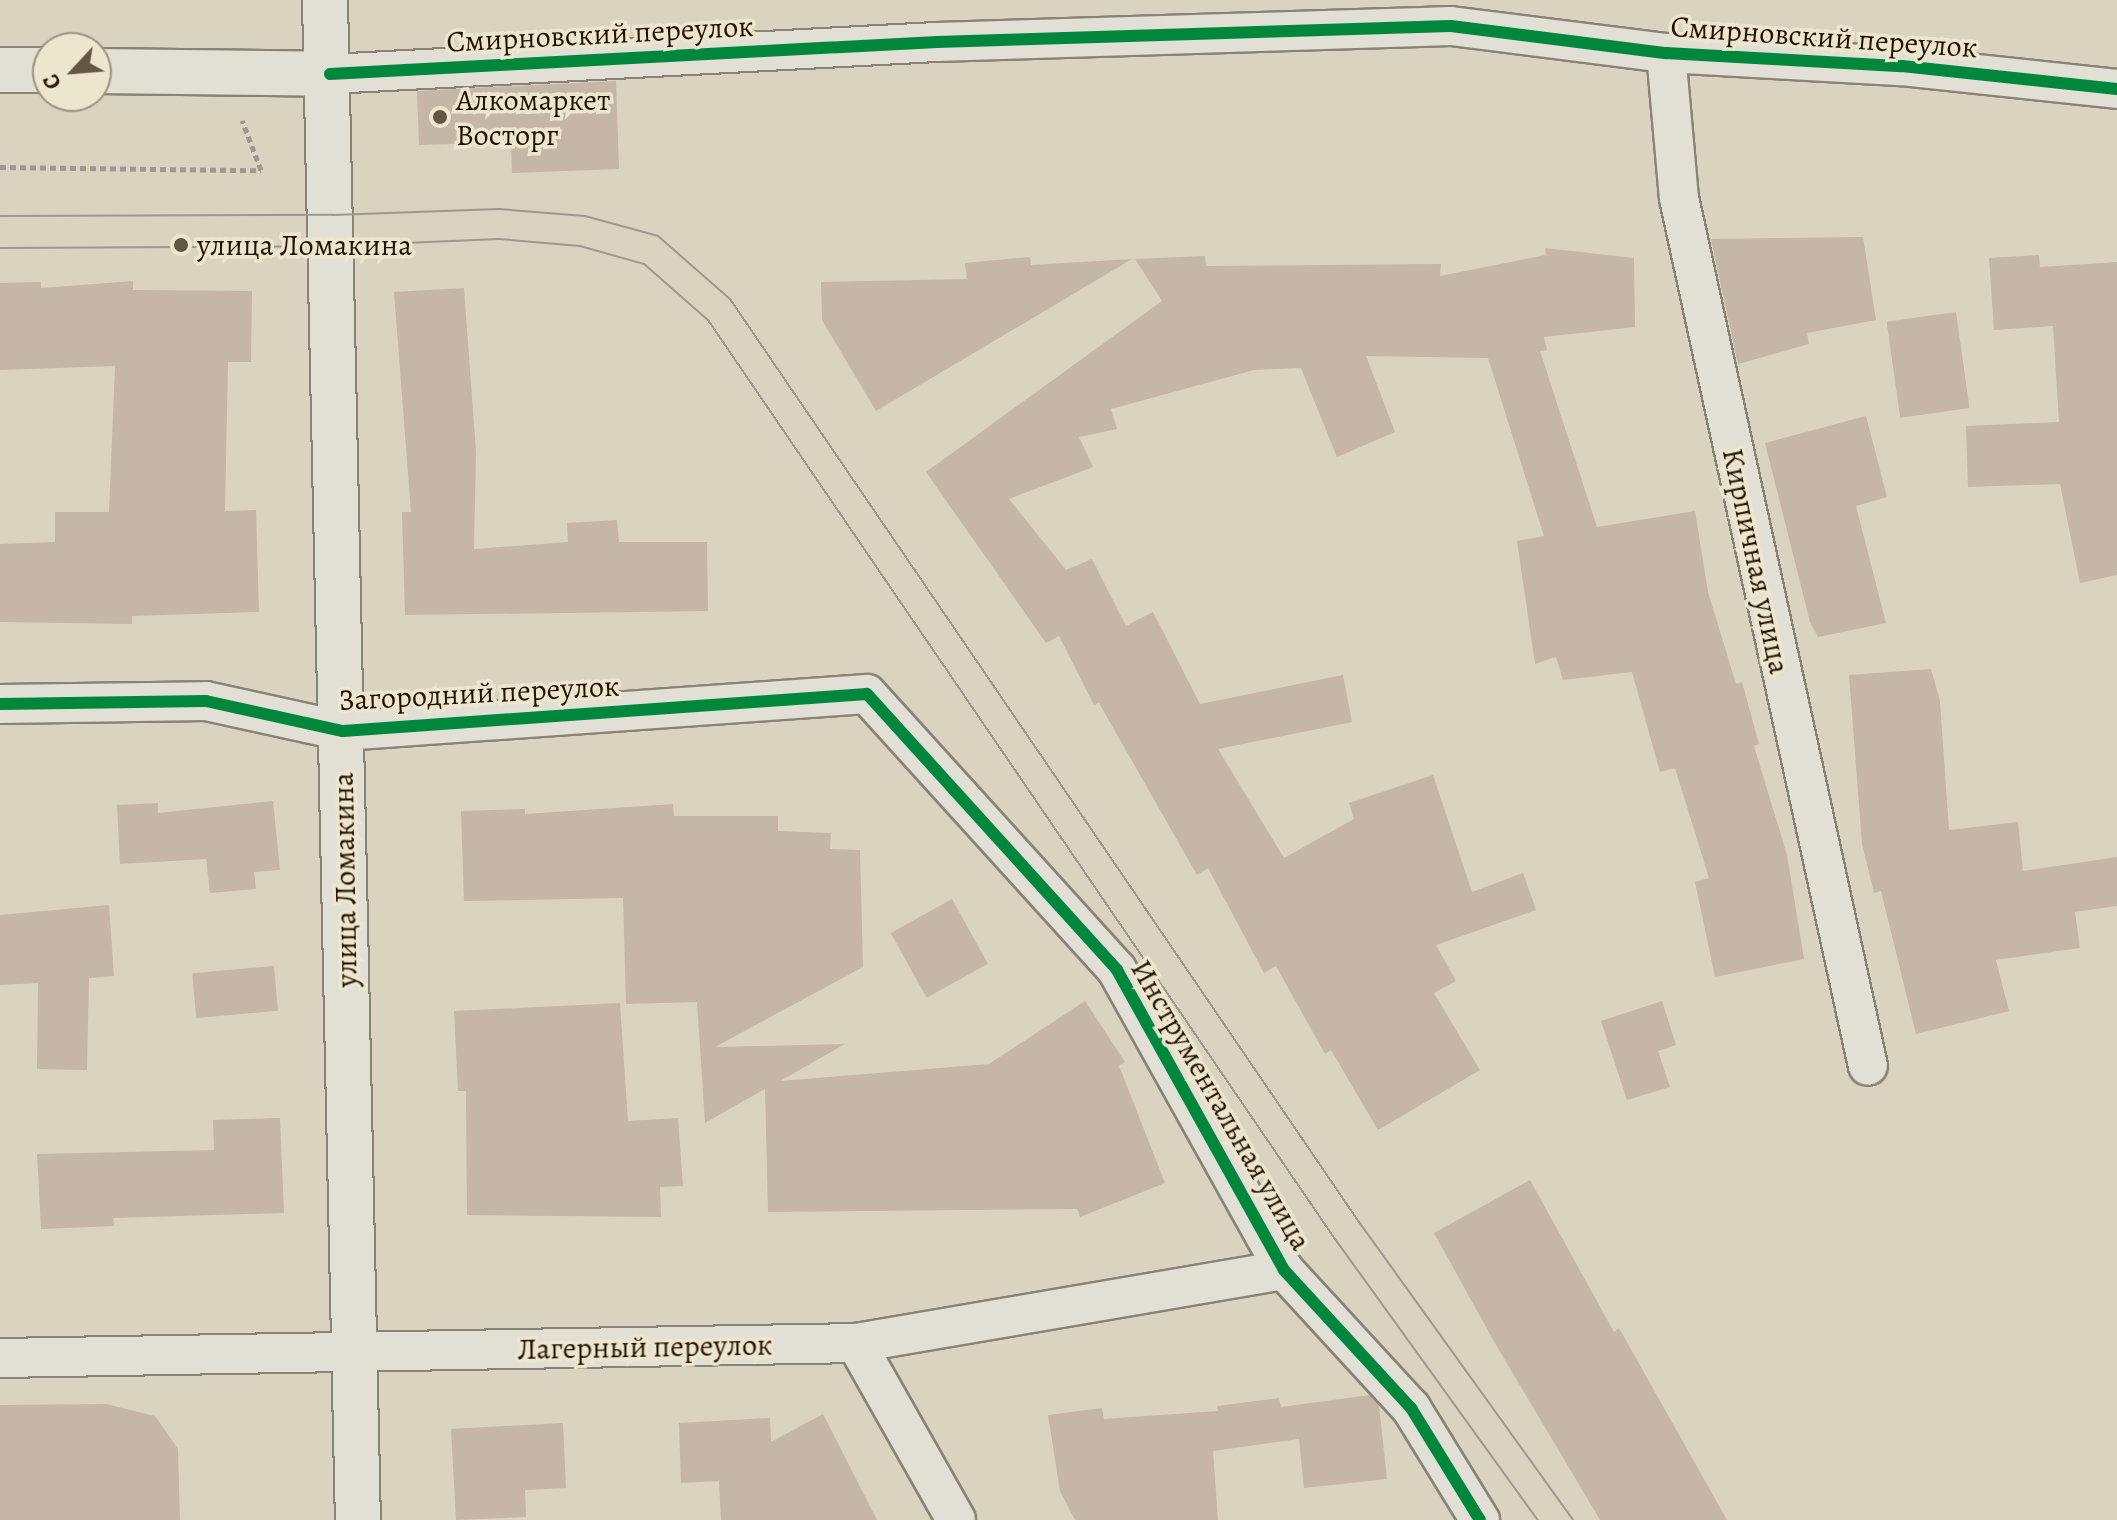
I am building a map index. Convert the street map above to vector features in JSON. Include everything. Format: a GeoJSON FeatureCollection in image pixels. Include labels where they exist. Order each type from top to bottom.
{"type":"FeatureCollection","features":[{"type":"Feature","properties":{"kind":"main road","name":"улица Ломакина"},"geometry":{"type":"LineString","coordinates":[[325,0],[330,74],[358,1520]]}},
{"type":"Feature","properties":{"kind":"main road"},"geometry":{"type":"LineString","coordinates":[[0,70],[32,70]]}},
{"type":"Feature","properties":{"kind":"main road","name":"Смирновский переулок"},"geometry":{"type":"LineString","coordinates":[[112,71],[330,74]]}},
{"type":"Feature","properties":{"kind":"street","name":"Смирновский переулок"},"geometry":{"type":"LineString","coordinates":[[330,74],[1447,13],[1666,53],[1902,66],[2117,89]]}},
{"type":"Feature","properties":{"kind":"street","name":"Кирпичная улица"},"geometry":{"type":"LineString","coordinates":[[1666,53],[1679,198],[1868,1066]]}},
{"type":"Feature","properties":{"kind":"street","name":"Загородний переулок"},"geometry":{"type":"LineString","coordinates":[[0,704],[206,701],[343,731],[867,694]]}},
{"type":"Feature","properties":{"kind":"street","name":"Инструментальная улица"},"geometry":{"type":"LineString","coordinates":[[867,694],[1117,970],[1284,1270],[1411,1408],[1480,1520]]}},
{"type":"Feature","properties":{"kind":"street","name":"Лагерный переулок"},"geometry":{"type":"LineString","coordinates":[[0,1358],[856,1343],[1284,1270]]}},
{"type":"Feature","properties":{"kind":"street"},"geometry":{"type":"LineString","coordinates":[[856,1343],[956,1520]]}},
{"type":"Feature","properties":{"kind":"path"},"geometry":{"type":"LineString","coordinates":[[0,167],[261,170],[224,72]]}},
{"type":"Feature","properties":{"kind":"building"},"geometry":{"type":"Polygon","coordinates":[[[616,81],[619,169],[512,173],[511,142],[419,145],[417,91],[616,81]]]}},
{"type":"Feature","properties":{"kind":"building"},"geometry":{"type":"Polygon","coordinates":[[[1863,237],[1876,320],[1807,333],[1809,344],[1738,364],[1711,239],[1863,237]]]}},
{"type":"Feature","properties":{"kind":"building"},"geometry":{"type":"Polygon","coordinates":[[[1545,248],[1634,258],[1635,327],[1544,337],[1547,350],[1540,351],[1597,527],[1695,511],[1708,592],[1736,684],[1742,682],[1759,744],[1754,746],[1787,855],[1804,959],[1715,977],[1695,882],[1709,878],[1675,768],[1660,772],[1632,672],[1563,680],[1556,657],[1535,664],[1517,541],[1544,536],[1488,358],[1366,356],[1395,432],[1337,457],[1301,368],[1254,370],[1111,409],[1117,429],[1079,437],[1093,467],[1009,499],[1066,570],[1092,559],[1126,626],[1153,612],[1200,704],[1343,675],[1352,722],[1218,749],[1284,858],[1354,819],[1349,803],[1433,775],[1472,892],[1523,873],[1536,910],[1436,945],[1456,981],[1434,993],[1480,1070],[1378,1130],[1331,1050],[1325,1054],[1276,966],[1264,973],[1208,868],[1197,875],[1099,703],[1094,705],[1059,636],[1046,643],[926,472],[1162,301],[1135,259],[1205,256],[1206,266],[1441,264],[1440,276],[1546,255],[1545,248]]]}},
{"type":"Feature","properties":{"kind":"building"},"geometry":{"type":"Polygon","coordinates":[[[2039,255],[2040,267],[2117,262],[2117,575],[2080,583],[2060,484],[1968,487],[1966,426],[2059,422],[2053,326],[1994,330],[1989,258],[2039,255]]]}},
{"type":"Feature","properties":{"kind":"building"},"geometry":{"type":"Polygon","coordinates":[[[1030,257],[1031,265],[1132,259],[876,411],[822,320],[821,282],[967,279],[965,263],[1030,257]]]}},
{"type":"Feature","properties":{"kind":"building"},"geometry":{"type":"Polygon","coordinates":[[[133,281],[133,290],[252,291],[251,362],[228,362],[225,511],[256,510],[259,612],[132,616],[132,624],[0,622],[0,544],[55,542],[55,512],[109,512],[115,366],[0,370],[0,283],[41,282],[41,288],[133,281]]]}},
{"type":"Feature","properties":{"kind":"building"},"geometry":{"type":"Polygon","coordinates":[[[464,288],[476,452],[474,549],[568,542],[567,523],[617,520],[619,542],[707,542],[708,611],[405,615],[402,512],[411,512],[394,292],[464,288]]]}},
{"type":"Feature","properties":{"kind":"building"},"geometry":{"type":"Polygon","coordinates":[[[1956,312],[1969,408],[1900,418],[1887,322],[1956,312]]]}},
{"type":"Feature","properties":{"kind":"building"},"geometry":{"type":"Polygon","coordinates":[[[1866,416],[1887,497],[1856,506],[1886,623],[1818,637],[1810,622],[1765,443],[1866,416]]]}},
{"type":"Feature","properties":{"kind":"building"},"geometry":{"type":"Polygon","coordinates":[[[1931,669],[1940,701],[1949,830],[2018,822],[2023,871],[2117,857],[2117,906],[2075,912],[2080,948],[1996,960],[2009,1011],[1916,1034],[1881,891],[1874,893],[1862,844],[1849,675],[1931,669]]]}},
{"type":"Feature","properties":{"kind":"building"},"geometry":{"type":"Polygon","coordinates":[[[273,801],[280,870],[254,872],[256,889],[210,893],[206,859],[120,864],[117,805],[158,803],[158,813],[273,801]]]}},
{"type":"Feature","properties":{"kind":"building"},"geometry":{"type":"Polygon","coordinates":[[[673,804],[674,816],[778,816],[778,831],[831,833],[830,849],[860,850],[863,967],[715,1047],[845,1044],[780,1081],[989,1064],[1085,1001],[1125,1062],[1119,1066],[1165,1183],[1080,1217],[1077,1209],[768,1212],[765,1089],[705,1123],[697,1002],[626,1004],[623,898],[464,901],[461,811],[525,809],[525,814],[673,804]]]}},
{"type":"Feature","properties":{"kind":"building"},"geometry":{"type":"Polygon","coordinates":[[[952,899],[988,964],[927,998],[891,933],[952,899]]]}},
{"type":"Feature","properties":{"kind":"building"},"geometry":{"type":"Polygon","coordinates":[[[109,905],[114,976],[89,978],[87,1070],[37,1069],[38,983],[0,985],[0,915],[109,905]]]}},
{"type":"Feature","properties":{"kind":"building"},"geometry":{"type":"Polygon","coordinates":[[[274,966],[278,1011],[196,1018],[192,973],[274,966]]]}},
{"type":"Feature","properties":{"kind":"building"},"geometry":{"type":"Polygon","coordinates":[[[1662,1001],[1676,1045],[1658,1051],[1670,1087],[1627,1100],[1601,1021],[1662,1001]]]}},
{"type":"Feature","properties":{"kind":"building"},"geometry":{"type":"Polygon","coordinates":[[[620,1003],[628,1121],[678,1118],[683,1186],[660,1187],[661,1217],[467,1215],[466,1091],[458,1091],[454,1011],[620,1003]]]}},
{"type":"Feature","properties":{"kind":"building"},"geometry":{"type":"Polygon","coordinates":[[[280,1118],[284,1213],[113,1218],[114,1226],[41,1229],[37,1154],[214,1150],[213,1120],[280,1118]]]}},
{"type":"Feature","properties":{"kind":"building"},"geometry":{"type":"Polygon","coordinates":[[[1530,1180],[1614,1332],[1619,1328],[1727,1520],[1600,1520],[1496,1345],[1434,1233],[1530,1180]]]}},
{"type":"Feature","properties":{"kind":"building"},"geometry":{"type":"Polygon","coordinates":[[[1370,1395],[1379,1406],[1387,1479],[1304,1488],[1299,1439],[1213,1451],[1218,1520],[1075,1520],[1060,1491],[1048,1415],[1102,1408],[1104,1419],[1218,1411],[1217,1406],[1279,1398],[1281,1407],[1370,1395]]]}},
{"type":"Feature","properties":{"kind":"building"},"geometry":{"type":"Polygon","coordinates":[[[106,1404],[155,1416],[178,1449],[180,1520],[0,1520],[0,1405],[106,1404]]]}},
{"type":"Feature","properties":{"kind":"building"},"geometry":{"type":"Polygon","coordinates":[[[823,1414],[877,1520],[721,1520],[719,1481],[681,1483],[679,1423],[770,1418],[771,1442],[823,1414]]]}},
{"type":"Feature","properties":{"kind":"building"},"geometry":{"type":"Polygon","coordinates":[[[563,1423],[566,1488],[525,1490],[526,1517],[456,1520],[451,1429],[563,1423]]]}},
{"type":"Feature","properties":{"kind":"tram line"},"geometry":{"type":"LineString","coordinates":[[0,216],[333,215],[499,209],[585,216],[658,236],[730,299],[1359,1222],[1573,1520]]}},
{"type":"Feature","properties":{"kind":"tram line"},"geometry":{"type":"LineString","coordinates":[[0,248],[334,246],[499,239],[580,246],[644,264],[708,320],[1335,1239],[1538,1520]]}},
{"type":"Feature","properties":{"kind":"cycle path"},"geometry":{"type":"LineString","coordinates":[[330,74],[937,42],[1451,26],[1666,53],[1902,66],[2117,89]]}},
{"type":"Feature","properties":{"kind":"cycle path"},"geometry":{"type":"LineString","coordinates":[[0,704],[206,701],[343,731],[867,694],[1117,970],[1284,1270],[1411,1408],[1480,1520]]}},
{"type":"Feature","properties":{"kind":"place","name":"Алкомаркет Восторг"},"geometry":{"type":"Point","coordinates":[440,117]}},
{"type":"Feature","properties":{"kind":"place","name":"улица Ломакина"},"geometry":{"type":"Point","coordinates":[181,245]}}]}
